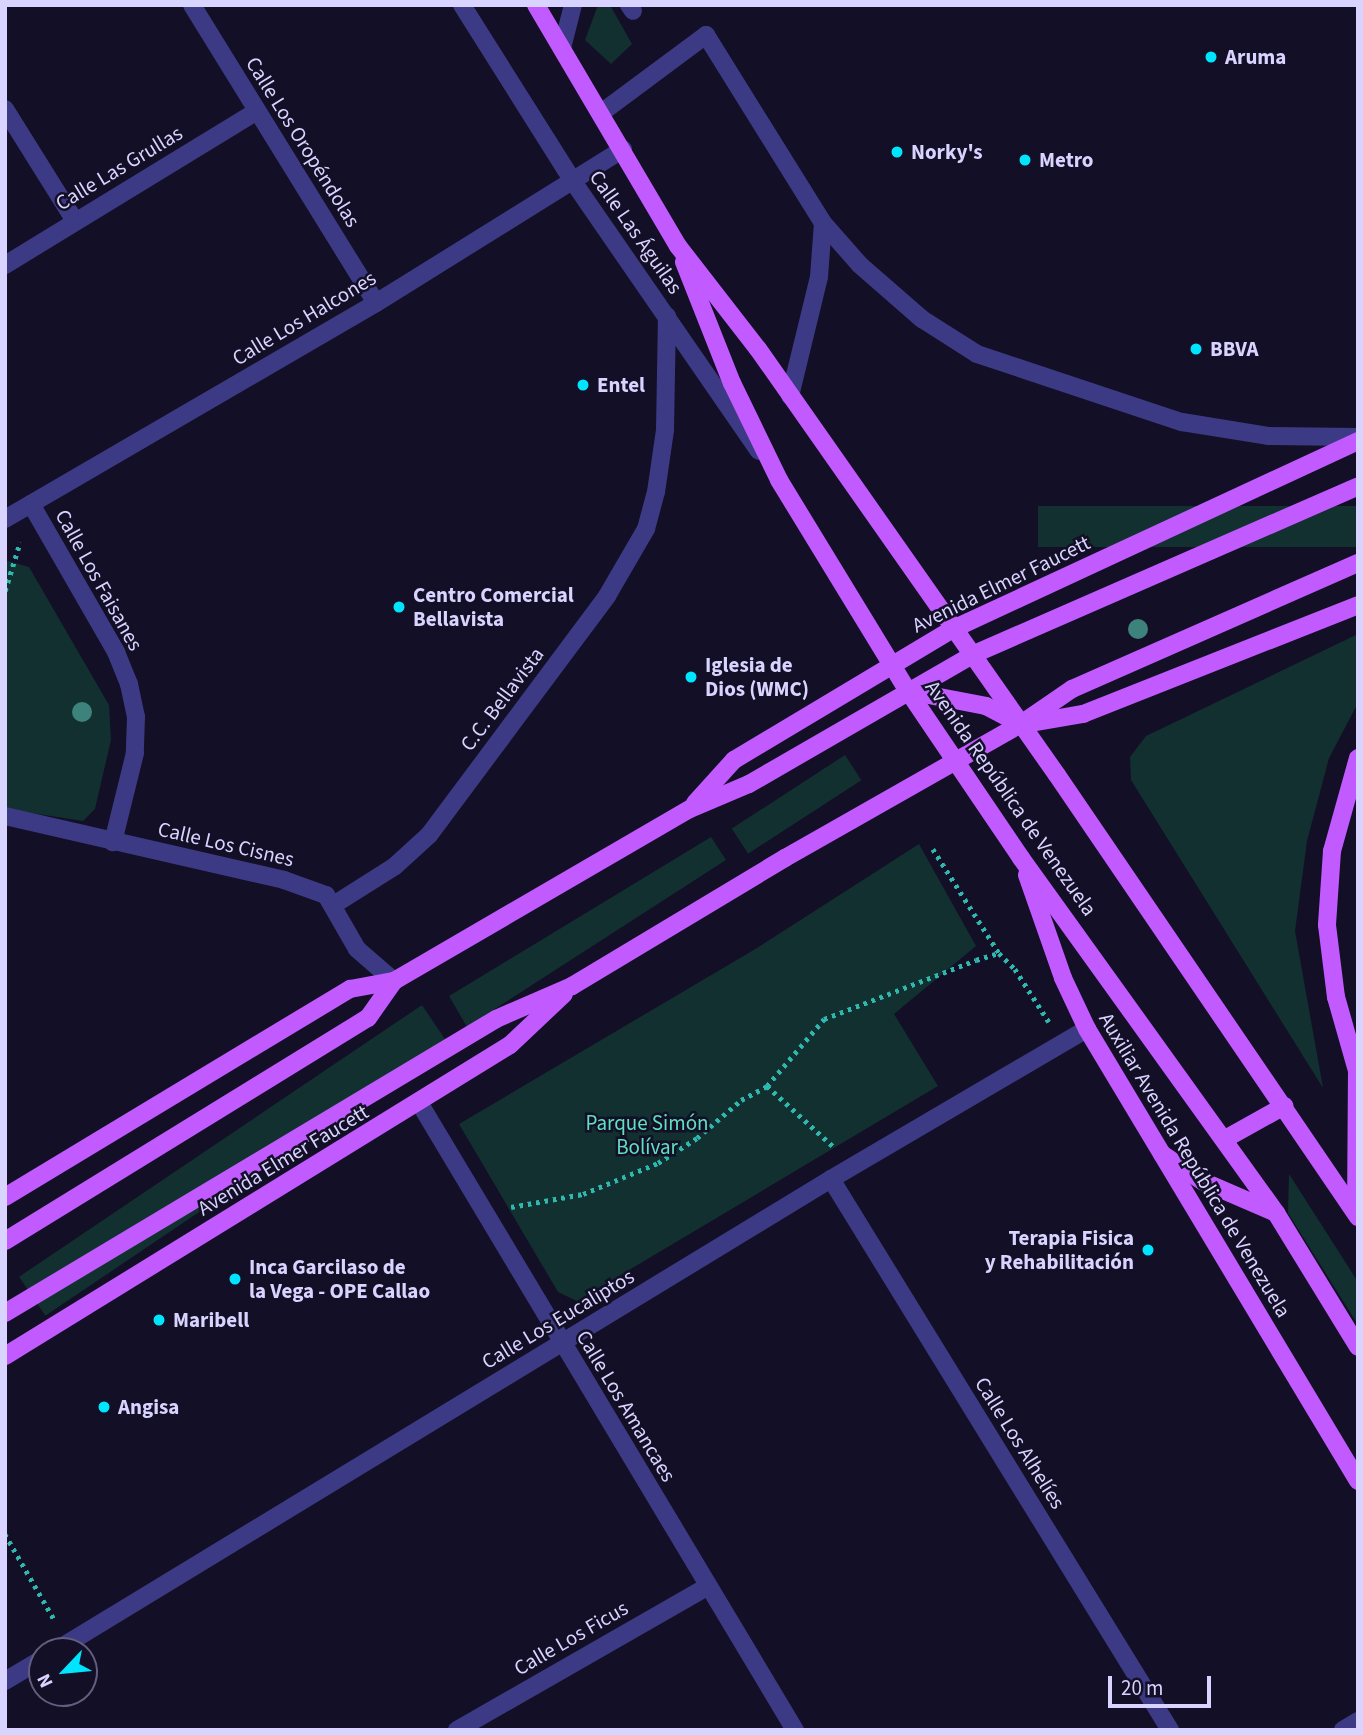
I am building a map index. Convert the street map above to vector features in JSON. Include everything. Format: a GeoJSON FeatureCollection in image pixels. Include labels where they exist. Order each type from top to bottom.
{"type":"FeatureCollection","features":[{"type":"Feature","properties":{"kind":"main road","name":"Avenida República de Venezuela"},"geometry":{"type":"LineString","coordinates":[[536,5],[678,246],[790,396],[1021,724],[1357,1215]]}},
{"type":"Feature","properties":{"kind":"main road","name":"Avenida República de Venezuela"},"geometry":{"type":"LineString","coordinates":[[678,246],[732,383],[779,480],[908,691],[1021,858],[1276,1213],[1358,1347]]}},
{"type":"Feature","properties":{"kind":"main road","name":"Avenida Elmer Faucett"},"geometry":{"type":"LineString","coordinates":[[690,809],[734,760],[891,663],[953,629],[1358,439]]}},
{"type":"Feature","properties":{"kind":"main road","name":"Avenida Elmer Faucett"},"geometry":{"type":"LineString","coordinates":[[5,1197],[350,989],[394,981],[690,809],[749,784],[972,655],[1358,486]]}},
{"type":"Feature","properties":{"kind":"main road","name":"Avenida Elmer Faucett"},"geometry":{"type":"LineString","coordinates":[[5,1313],[496,1019],[572,986],[1021,724],[1072,689],[1358,563]]}},
{"type":"Feature","properties":{"kind":"main road","name":"Avenida Elmer Faucett"},"geometry":{"type":"LineString","coordinates":[[1021,724],[1083,714],[1358,605]]}},
{"type":"Feature","properties":{"kind":"main road"},"geometry":{"type":"LineString","coordinates":[[908,691],[986,706],[1021,724]]}},
{"type":"Feature","properties":{"kind":"main road"},"geometry":{"type":"LineString","coordinates":[[1357,1215],[1357,1073],[1336,997],[1327,925],[1332,851],[1358,758]]}},
{"type":"Feature","properties":{"kind":"main road","name":"Auxiliar Avenida República de Venezuela"},"geometry":{"type":"LineString","coordinates":[[1021,858],[1063,978],[1087,1030],[1156,1150],[1358,1481]]}},
{"type":"Feature","properties":{"kind":"main road","name":"Avenida Elmer Faucett"},"geometry":{"type":"LineString","coordinates":[[5,1241],[368,1018],[394,981]]}},
{"type":"Feature","properties":{"kind":"main road","name":"Avenida Elmer Faucett"},"geometry":{"type":"LineString","coordinates":[[5,1356],[420,1104],[510,1045],[572,986]]}},
{"type":"Feature","properties":{"kind":"main road"},"geometry":{"type":"LineString","coordinates":[[1225,1139],[1284,1107]]}},
{"type":"Feature","properties":{"kind":"main road"},"geometry":{"type":"LineString","coordinates":[[1156,1150],[1202,1181],[1276,1213]]}},
{"type":"Feature","properties":{"kind":"street","name":"Calle Los Oropéndolas"},"geometry":{"type":"LineString","coordinates":[[192,5],[376,303]]}},
{"type":"Feature","properties":{"kind":"street","name":"Calle Las Águilas"},"geometry":{"type":"LineString","coordinates":[[462,5],[572,180],[779,480]]}},
{"type":"Feature","properties":{"kind":"street"},"geometry":{"type":"LineString","coordinates":[[562,48],[573,5]]}},
{"type":"Feature","properties":{"kind":"street"},"geometry":{"type":"LineString","coordinates":[[601,113],[706,35],[823,223],[860,265],[922,319],[978,354],[1182,422],[1268,436],[1358,439]]}},
{"type":"Feature","properties":{"kind":"street"},"geometry":{"type":"LineString","coordinates":[[5,109],[75,221]]}},
{"type":"Feature","properties":{"kind":"street","name":"Calle Las Grullas"},"geometry":{"type":"LineString","coordinates":[[5,265],[257,111]]}},
{"type":"Feature","properties":{"kind":"street","name":"Calle Los Halcones"},"geometry":{"type":"LineString","coordinates":[[5,519],[376,303],[623,149]]}},
{"type":"Feature","properties":{"kind":"street"},"geometry":{"type":"LineString","coordinates":[[790,396],[819,277],[823,223]]}},
{"type":"Feature","properties":{"kind":"street","name":"C.C. Bellavista"},"geometry":{"type":"LineString","coordinates":[[335,904],[386,873],[429,835],[607,596],[646,529],[656,492],[664,430],[667,316]]}},
{"type":"Feature","properties":{"kind":"street","name":"Calle Los Faisanes"},"geometry":{"type":"LineString","coordinates":[[31,504],[116,652],[129,684],[136,718],[135,753],[113,842]]}},
{"type":"Feature","properties":{"kind":"street","name":"Calle Los Cisnes"},"geometry":{"type":"LineString","coordinates":[[5,816],[294,883],[326,894],[335,904]]}},
{"type":"Feature","properties":{"kind":"street"},"geometry":{"type":"LineString","coordinates":[[335,904],[357,949],[394,981]]}},
{"type":"Feature","properties":{"kind":"street","name":"Calle Los Eucaliptos"},"geometry":{"type":"LineString","coordinates":[[77,1637],[831,1179],[1087,1030]]}},
{"type":"Feature","properties":{"kind":"street","name":"Calle Los Amancaes"},"geometry":{"type":"LineString","coordinates":[[420,1104],[795,1730]]}},
{"type":"Feature","properties":{"kind":"street","name":"Calle Los Alhelíes"},"geometry":{"type":"LineString","coordinates":[[831,1179],[1170,1730]]}},
{"type":"Feature","properties":{"kind":"street","name":"Calle Los Ficus"},"geometry":{"type":"LineString","coordinates":[[465,1728],[707,1587]]}},
{"type":"Feature","properties":{"kind":"street"},"geometry":{"type":"LineString","coordinates":[[5,1681],[28,1667]]}},
{"type":"Feature","properties":{"kind":"street"},"geometry":{"type":"LineString","coordinates":[[1343,1730],[1358,1721]]}},
{"type":"Feature","properties":{"kind":"path"},"geometry":{"type":"LineString","coordinates":[[5,592],[31,504]]}},
{"type":"Feature","properties":{"kind":"path"},"geometry":{"type":"LineString","coordinates":[[933,849],[999,953],[1037,1001],[1061,1044]]}},
{"type":"Feature","properties":{"kind":"path"},"geometry":{"type":"LineString","coordinates":[[482,1207],[529,1206],[583,1194],[658,1163],[697,1138],[741,1100],[767,1086],[824,1019],[999,953]]}},
{"type":"Feature","properties":{"kind":"path"},"geometry":{"type":"LineString","coordinates":[[767,1086],[853,1166]]}},
{"type":"Feature","properties":{"kind":"path"},"geometry":{"type":"LineString","coordinates":[[5,1534],[56,1637]]}},
{"type":"Feature","properties":{"kind":"green space"},"geometry":{"type":"Polygon","coordinates":[[[598,5],[610,5],[632,44],[611,64],[585,40],[598,5]]]}},
{"type":"Feature","properties":{"kind":"green space"},"geometry":{"type":"Polygon","coordinates":[[[1038,506],[1358,506],[1358,547],[1038,547],[1038,506]]]}},
{"type":"Feature","properties":{"kind":"green space"},"geometry":{"type":"Polygon","coordinates":[[[5,560],[29,567],[109,705],[111,740],[95,809],[83,821],[5,809],[5,560]]]}},
{"type":"Feature","properties":{"kind":"green space"},"geometry":{"type":"Polygon","coordinates":[[[1358,634],[1358,703],[1329,758],[1307,841],[1295,931],[1323,1088],[1131,780],[1130,757],[1146,736],[1358,634]]]}},
{"type":"Feature","properties":{"kind":"green space"},"geometry":{"type":"Polygon","coordinates":[[[845,755],[861,780],[748,854],[732,829],[845,755]]]}},
{"type":"Feature","properties":{"kind":"green space"},"geometry":{"type":"Polygon","coordinates":[[[711,837],[726,860],[467,1027],[449,996],[711,837]]]}},
{"type":"Feature","properties":{"kind":"green space","name":"Parque Simón Bolívar"},"geometry":{"type":"Polygon","coordinates":[[[919,844],[976,946],[894,1014],[938,1086],[577,1301],[558,1292],[459,1124],[757,948],[919,844]]]}},
{"type":"Feature","properties":{"kind":"green space"},"geometry":{"type":"Polygon","coordinates":[[[422,1005],[448,1044],[45,1316],[19,1277],[422,1005]]]}},
{"type":"Feature","properties":{"kind":"green space"},"geometry":{"type":"Polygon","coordinates":[[[1289,1174],[1358,1282],[1358,1325],[1288,1213],[1289,1174]]]}},
{"type":"Feature","properties":{"kind":"place","name":"Aruma"},"geometry":{"type":"Point","coordinates":[1211,57]}},
{"type":"Feature","properties":{"kind":"place","name":"Norky's"},"geometry":{"type":"Point","coordinates":[897,152]}},
{"type":"Feature","properties":{"kind":"place","name":"Metro"},"geometry":{"type":"Point","coordinates":[1025,160]}},
{"type":"Feature","properties":{"kind":"place","name":"BBVA"},"geometry":{"type":"Point","coordinates":[1196,349]}},
{"type":"Feature","properties":{"kind":"place","name":"Entel"},"geometry":{"type":"Point","coordinates":[583,385]}},
{"type":"Feature","properties":{"kind":"place","name":"Centro Comercial Bellavista"},"geometry":{"type":"Point","coordinates":[399,607]}},
{"type":"Feature","properties":{"kind":"place","name":"Iglesia de Dios (WMC)"},"geometry":{"type":"Point","coordinates":[691,677]}},
{"type":"Feature","properties":{"kind":"place","name":"Terapia Fisica y Rehabilitación"},"geometry":{"type":"Point","coordinates":[1148,1250]}},
{"type":"Feature","properties":{"kind":"place","name":"Inca Garcilaso de la Vega - OPE Callao"},"geometry":{"type":"Point","coordinates":[235,1279]}},
{"type":"Feature","properties":{"kind":"place","name":"Maribell"},"geometry":{"type":"Point","coordinates":[159,1320]}},
{"type":"Feature","properties":{"kind":"place","name":"Angisa"},"geometry":{"type":"Point","coordinates":[104,1407]}}]}
